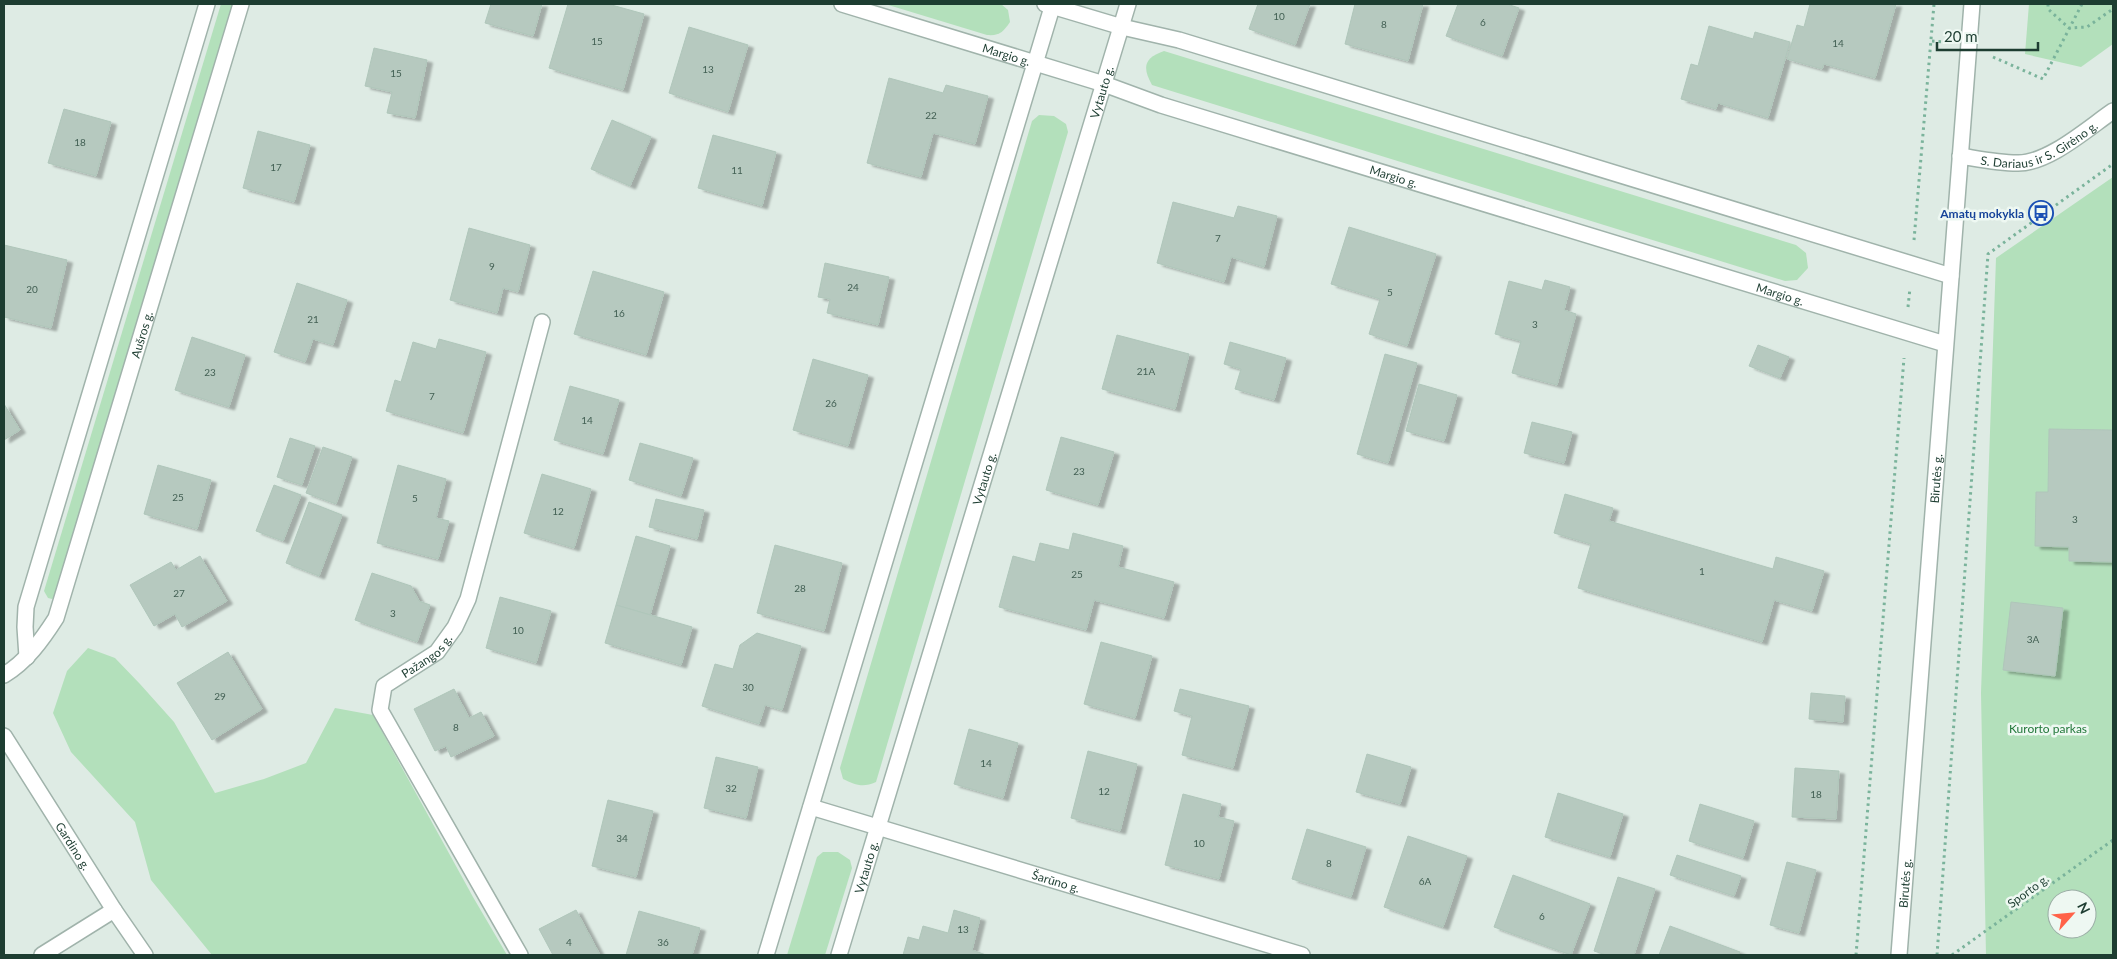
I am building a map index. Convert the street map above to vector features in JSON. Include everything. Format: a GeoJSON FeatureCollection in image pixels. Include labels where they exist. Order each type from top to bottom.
{"type":"FeatureCollection","features":[{"type":"Feature","properties":{"kind":"street"},"geometry":{"type":"LineString","coordinates":[[27,657],[26,607],[207,4]]}},
{"type":"Feature","properties":{"kind":"street","name":"Aušros g."},"geometry":{"type":"LineString","coordinates":[[4,675],[27,657],[45,636],[56,618],[241,4]]}},
{"type":"Feature","properties":{"kind":"street","name":"Margio g."},"geometry":{"type":"LineString","coordinates":[[842,4],[1104,84],[1171,108],[1945,344]]}},
{"type":"Feature","properties":{"kind":"street"},"geometry":{"type":"LineString","coordinates":[[766,955],[1034,63],[1050,4],[1122,26],[1179,40],[1950,276]]}},
{"type":"Feature","properties":{"kind":"street","name":"Vytauto g."},"geometry":{"type":"LineString","coordinates":[[839,955],[1128,4]]}},
{"type":"Feature","properties":{"kind":"street","name":"Birutės g."},"geometry":{"type":"LineString","coordinates":[[1899,955],[1972,4]]}},
{"type":"Feature","properties":{"kind":"street","name":"S. Dariaus ir S. Girėno g."},"geometry":{"type":"LineString","coordinates":[[1960,156],[2019,163],[2038,159],[2054,152],[2113,111]]}},
{"type":"Feature","properties":{"kind":"street","name":"Pažangos g."},"geometry":{"type":"LineString","coordinates":[[520,955],[380,710],[384,686],[437,652],[455,627],[468,599],[542,322]]}},
{"type":"Feature","properties":{"kind":"street","name":"Gardino g."},"geometry":{"type":"LineString","coordinates":[[4,736],[114,910],[145,955]]}},
{"type":"Feature","properties":{"kind":"street","name":"Šarūno g."},"geometry":{"type":"LineString","coordinates":[[811,807],[1302,955]]}},
{"type":"Feature","properties":{"kind":"street"},"geometry":{"type":"LineString","coordinates":[[42,955],[114,910]]}},
{"type":"Feature","properties":{"kind":"path"},"geometry":{"type":"LineString","coordinates":[[1856,955],[1934,4]]}},
{"type":"Feature","properties":{"kind":"path"},"geometry":{"type":"LineString","coordinates":[[2048,4],[2048,9],[2069,28],[2087,27],[2113,9]]}},
{"type":"Feature","properties":{"kind":"path"},"geometry":{"type":"LineString","coordinates":[[1932,41],[1968,46],[2042,79],[2082,4]]}},
{"type":"Feature","properties":{"kind":"path"},"geometry":{"type":"LineString","coordinates":[[1937,955],[1988,254],[2113,164]]}},
{"type":"Feature","properties":{"kind":"path","name":"Sporto g."},"geometry":{"type":"LineString","coordinates":[[1952,955],[2113,840]]}},
{"type":"Feature","properties":{"kind":"green space"},"geometry":{"type":"Polygon","coordinates":[[[221,4],[233,4],[55,597],[52,599],[48,598],[44,591],[221,4]]]}},
{"type":"Feature","properties":{"kind":"green space"},"geometry":{"type":"Polygon","coordinates":[[[885,4],[1001,4],[1008,10],[1010,22],[1001,33],[987,35],[885,4]]]}},
{"type":"Feature","properties":{"kind":"green space"},"geometry":{"type":"Polygon","coordinates":[[[2029,4],[2113,4],[2113,44],[2081,67],[2025,54],[2029,4]]]}},
{"type":"Feature","properties":{"kind":"green space"},"geometry":{"type":"Polygon","coordinates":[[[1164,51],[1796,245],[1806,253],[1808,268],[1797,280],[1785,281],[1152,85],[1147,73],[1147,64],[1152,57],[1164,51]]]}},
{"type":"Feature","properties":{"kind":"green space"},"geometry":{"type":"Polygon","coordinates":[[[1039,115],[1054,116],[1066,124],[1068,132],[876,782],[867,785],[855,784],[843,779],[840,768],[1032,121],[1039,115]]]}},
{"type":"Feature","properties":{"kind":"green space","name":"Kurorto parkas"},"geometry":{"type":"Polygon","coordinates":[[[2113,177],[2113,955],[1986,955],[1981,693],[1996,258],[2113,177]]]}},
{"type":"Feature","properties":{"kind":"green space"},"geometry":{"type":"Polygon","coordinates":[[[88,648],[115,658],[174,722],[215,793],[264,779],[306,763],[335,708],[373,715],[507,955],[212,955],[151,880],[135,822],[71,752],[53,713],[67,671],[88,648]]]}},
{"type":"Feature","properties":{"kind":"green space"},"geometry":{"type":"Polygon","coordinates":[[[823,852],[838,852],[850,860],[852,868],[825,955],[787,955],[817,857],[823,852]]]}},
{"type":"Feature","properties":{"kind":"building"},"geometry":{"type":"Polygon","coordinates":[[[491,4],[542,4],[533,36],[485,23],[491,4]]]}},
{"type":"Feature","properties":{"kind":"building"},"geometry":{"type":"Polygon","coordinates":[[[568,4],[608,4],[644,14],[623,90],[549,68],[568,4]]]}},
{"type":"Feature","properties":{"kind":"building"},"geometry":{"type":"Polygon","coordinates":[[[1258,4],[1310,4],[1295,45],[1249,29],[1258,4]]]}},
{"type":"Feature","properties":{"kind":"building"},"geometry":{"type":"Polygon","coordinates":[[[1355,4],[1423,4],[1408,61],[1345,44],[1355,4]]]}},
{"type":"Feature","properties":{"kind":"building"},"geometry":{"type":"Polygon","coordinates":[[[1458,4],[1507,4],[1519,8],[1502,56],[1446,36],[1458,4]]]}},
{"type":"Feature","properties":{"kind":"building"},"geometry":{"type":"Polygon","coordinates":[[[1810,4],[1896,4],[1875,78],[1824,64],[1822,69],[1787,59],[1797,25],[1804,27],[1810,4]]]}},
{"type":"Feature","properties":{"kind":"building"},"geometry":{"type":"Polygon","coordinates":[[[1709,26],[1753,39],[1755,32],[1790,42],[1768,118],[1718,103],[1716,109],[1681,99],[1691,64],[1698,66],[1709,26]]]}},
{"type":"Feature","properties":{"kind":"building"},"geometry":{"type":"Polygon","coordinates":[[[689,27],[748,45],[728,112],[669,93],[689,27]]]}},
{"type":"Feature","properties":{"kind":"building"},"geometry":{"type":"Polygon","coordinates":[[[374,48],[427,60],[415,118],[387,113],[392,92],[365,86],[374,48]]]}},
{"type":"Feature","properties":{"kind":"building"},"geometry":{"type":"Polygon","coordinates":[[[889,78],[943,93],[946,85],[988,96],[975,144],[933,133],[921,177],[867,163],[889,78]]]}},
{"type":"Feature","properties":{"kind":"building"},"geometry":{"type":"Polygon","coordinates":[[[64,109],[111,122],[96,176],[48,163],[64,109]]]}},
{"type":"Feature","properties":{"kind":"building"},"geometry":{"type":"Polygon","coordinates":[[[612,120],[651,137],[630,186],[591,169],[612,120]]]}},
{"type":"Feature","properties":{"kind":"building"},"geometry":{"type":"Polygon","coordinates":[[[258,131],[310,145],[294,202],[243,188],[258,131]]]}},
{"type":"Feature","properties":{"kind":"building"},"geometry":{"type":"Polygon","coordinates":[[[713,135],[776,152],[762,206],[698,188],[713,135]]]}},
{"type":"Feature","properties":{"kind":"building"},"geometry":{"type":"Polygon","coordinates":[[[1173,202],[1234,218],[1238,206],[1277,216],[1264,267],[1231,257],[1224,282],[1157,263],[1173,202]]]}},
{"type":"Feature","properties":{"kind":"building"},"geometry":{"type":"Polygon","coordinates":[[[1349,227],[1436,254],[1407,346],[1369,334],[1380,299],[1331,284],[1349,227]]]}},
{"type":"Feature","properties":{"kind":"building"},"geometry":{"type":"Polygon","coordinates":[[[469,228],[530,245],[518,292],[503,288],[497,313],[450,300],[469,228]]]}},
{"type":"Feature","properties":{"kind":"building"},"geometry":{"type":"Polygon","coordinates":[[[4,245],[67,260],[51,328],[4,317],[4,245]]]}},
{"type":"Feature","properties":{"kind":"building"},"geometry":{"type":"Polygon","coordinates":[[[825,263],[889,277],[878,325],[827,313],[830,299],[818,297],[825,263]]]}},
{"type":"Feature","properties":{"kind":"building"},"geometry":{"type":"Polygon","coordinates":[[[593,271],[664,292],[646,355],[574,334],[593,271]]]}},
{"type":"Feature","properties":{"kind":"building"},"geometry":{"type":"Polygon","coordinates":[[[1545,280],[1570,287],[1564,310],[1576,314],[1557,385],[1512,373],[1521,341],[1495,334],[1509,281],[1542,290],[1545,280]]]}},
{"type":"Feature","properties":{"kind":"building"},"geometry":{"type":"Polygon","coordinates":[[[297,283],[347,300],[333,345],[313,339],[305,362],[274,352],[297,283]]]}},
{"type":"Feature","properties":{"kind":"building"},"geometry":{"type":"Polygon","coordinates":[[[1117,335],[1189,354],[1175,409],[1102,389],[1117,335]]]}},
{"type":"Feature","properties":{"kind":"building"},"geometry":{"type":"Polygon","coordinates":[[[192,337],[245,355],[229,407],[175,390],[192,337]]]}},
{"type":"Feature","properties":{"kind":"building"},"geometry":{"type":"Polygon","coordinates":[[[439,339],[486,352],[463,433],[386,411],[395,380],[401,382],[413,342],[436,349],[439,339]]]}},
{"type":"Feature","properties":{"kind":"building"},"geometry":{"type":"Polygon","coordinates":[[[1230,342],[1286,358],[1274,400],[1235,389],[1241,369],[1224,364],[1230,342]]]}},
{"type":"Feature","properties":{"kind":"building"},"geometry":{"type":"Polygon","coordinates":[[[1758,345],[1789,357],[1780,378],[1749,366],[1758,345]]]}},
{"type":"Feature","properties":{"kind":"building"},"geometry":{"type":"Polygon","coordinates":[[[1385,354],[1417,363],[1388,463],[1357,454],[1385,354]]]}},
{"type":"Feature","properties":{"kind":"building"},"geometry":{"type":"Polygon","coordinates":[[[813,359],[868,375],[848,446],[793,430],[813,359]]]}},
{"type":"Feature","properties":{"kind":"building"},"geometry":{"type":"Polygon","coordinates":[[[1419,384],[1457,395],[1444,441],[1406,431],[1419,384]]]}},
{"type":"Feature","properties":{"kind":"building"},"geometry":{"type":"Polygon","coordinates":[[[570,386],[619,400],[603,454],[554,440],[570,386]]]}},
{"type":"Feature","properties":{"kind":"building"},"geometry":{"type":"Polygon","coordinates":[[[4,404],[20,430],[4,440],[4,404]]]}},
{"type":"Feature","properties":{"kind":"building"},"geometry":{"type":"Polygon","coordinates":[[[1532,422],[1572,432],[1564,463],[1524,453],[1532,422]]]}},
{"type":"Feature","properties":{"kind":"building"},"geometry":{"type":"Polygon","coordinates":[[[2049,429],[2113,430],[2113,562],[2069,561],[2069,547],[2035,546],[2036,492],[2048,492],[2049,429]]]}},
{"type":"Feature","properties":{"kind":"building"},"geometry":{"type":"Polygon","coordinates":[[[1061,437],[1114,452],[1098,505],[1046,490],[1061,437]]]}},
{"type":"Feature","properties":{"kind":"building"},"geometry":{"type":"Polygon","coordinates":[[[290,438],[315,446],[302,485],[277,477],[290,438]]]}},
{"type":"Feature","properties":{"kind":"building"},"geometry":{"type":"Polygon","coordinates":[[[640,443],[693,458],[681,496],[629,480],[640,443]]]}},
{"type":"Feature","properties":{"kind":"building"},"geometry":{"type":"Polygon","coordinates":[[[323,447],[352,457],[336,504],[306,493],[323,447]]]}},
{"type":"Feature","properties":{"kind":"building"},"geometry":{"type":"Polygon","coordinates":[[[158,465],[211,480],[197,529],[144,514],[158,465]]]}},
{"type":"Feature","properties":{"kind":"building"},"geometry":{"type":"Polygon","coordinates":[[[398,465],[446,479],[436,518],[449,521],[438,559],[377,543],[398,465]]]}},
{"type":"Feature","properties":{"kind":"building"},"geometry":{"type":"Polygon","coordinates":[[[542,474],[591,489],[574,548],[524,533],[542,474]]]}},
{"type":"Feature","properties":{"kind":"building"},"geometry":{"type":"Polygon","coordinates":[[[274,485],[301,495],[283,541],[256,531],[274,485]]]}},
{"type":"Feature","properties":{"kind":"building"},"geometry":{"type":"Polygon","coordinates":[[[1565,494],[1613,508],[1609,521],[1773,569],[1776,557],[1824,571],[1812,611],[1774,600],[1762,642],[1578,588],[1591,544],[1554,533],[1565,494]]]}},
{"type":"Feature","properties":{"kind":"building"},"geometry":{"type":"Polygon","coordinates":[[[656,499],[704,510],[697,539],[649,527],[656,499]]]}},
{"type":"Feature","properties":{"kind":"building"},"geometry":{"type":"Polygon","coordinates":[[[309,502],[342,515],[319,576],[286,563],[309,502]]]}},
{"type":"Feature","properties":{"kind":"building"},"geometry":{"type":"Polygon","coordinates":[[[1073,533],[1123,546],[1118,567],[1174,582],[1164,618],[1094,600],[1086,630],[999,607],[1013,556],[1035,562],[1040,543],[1069,550],[1073,533]]]}},
{"type":"Feature","properties":{"kind":"building"},"geometry":{"type":"Polygon","coordinates":[[[636,536],[670,546],[650,615],[616,605],[636,536]]]}},
{"type":"Feature","properties":{"kind":"building"},"geometry":{"type":"Polygon","coordinates":[[[775,545],[842,563],[824,631],[757,613],[775,545]]]}},
{"type":"Feature","properties":{"kind":"building"},"geometry":{"type":"Polygon","coordinates":[[[200,556],[227,601],[182,627],[175,614],[154,626],[130,585],[171,562],[176,570],[200,556]]]}},
{"type":"Feature","properties":{"kind":"building"},"geometry":{"type":"Polygon","coordinates":[[[372,573],[411,586],[419,601],[430,605],[417,642],[355,620],[372,573]]]}},
{"type":"Feature","properties":{"kind":"building"},"geometry":{"type":"Polygon","coordinates":[[[500,597],[551,611],[536,663],[486,648],[500,597]]]}},
{"type":"Feature","properties":{"kind":"building"},"geometry":{"type":"Polygon","coordinates":[[[2011,602],[2063,608],[2055,676],[2003,670],[2011,602]]]}},
{"type":"Feature","properties":{"kind":"building"},"geometry":{"type":"Polygon","coordinates":[[[616,605],[692,627],[681,665],[605,643],[616,605]]]}},
{"type":"Feature","properties":{"kind":"building"},"geometry":{"type":"Polygon","coordinates":[[[757,633],[801,646],[782,710],[765,705],[759,724],[702,706],[715,664],[733,669],[740,645],[757,633]]]}},
{"type":"Feature","properties":{"kind":"building"},"geometry":{"type":"Polygon","coordinates":[[[1101,642],[1152,656],[1135,718],[1084,704],[1101,642]]]}},
{"type":"Feature","properties":{"kind":"building"},"geometry":{"type":"Polygon","coordinates":[[[228,652],[262,709],[212,740],[177,683],[228,652]]]}},
{"type":"Feature","properties":{"kind":"building"},"geometry":{"type":"Polygon","coordinates":[[[454,689],[469,718],[481,712],[494,736],[451,757],[446,746],[435,751],[414,709],[454,689]]]}},
{"type":"Feature","properties":{"kind":"building"},"geometry":{"type":"Polygon","coordinates":[[[1180,689],[1249,706],[1233,768],[1182,755],[1192,716],[1174,711],[1180,689]]]}},
{"type":"Feature","properties":{"kind":"building"},"geometry":{"type":"Polygon","coordinates":[[[1811,693],[1845,696],[1843,722],[1809,719],[1811,693]]]}},
{"type":"Feature","properties":{"kind":"building"},"geometry":{"type":"Polygon","coordinates":[[[969,729],[1018,743],[1003,798],[954,784],[969,729]]]}},
{"type":"Feature","properties":{"kind":"building"},"geometry":{"type":"Polygon","coordinates":[[[1088,751],[1137,764],[1120,831],[1071,818],[1088,751]]]}},
{"type":"Feature","properties":{"kind":"building"},"geometry":{"type":"Polygon","coordinates":[[[1367,754],[1411,767],[1400,804],[1356,792],[1367,754]]]}},
{"type":"Feature","properties":{"kind":"building"},"geometry":{"type":"Polygon","coordinates":[[[716,757],[758,767],[746,818],[704,808],[716,757]]]}},
{"type":"Feature","properties":{"kind":"building"},"geometry":{"type":"Polygon","coordinates":[[[1795,768],[1839,771],[1836,819],[1792,817],[1795,768]]]}},
{"type":"Feature","properties":{"kind":"building"},"geometry":{"type":"Polygon","coordinates":[[[1558,793],[1623,814],[1610,857],[1545,837],[1558,793]]]}},
{"type":"Feature","properties":{"kind":"building"},"geometry":{"type":"Polygon","coordinates":[[[1183,794],[1221,804],[1218,817],[1234,821],[1219,879],[1165,865],[1183,794]]]}},
{"type":"Feature","properties":{"kind":"building"},"geometry":{"type":"Polygon","coordinates":[[[608,800],[653,811],[636,877],[592,866],[608,800]]]}},
{"type":"Feature","properties":{"kind":"building"},"geometry":{"type":"Polygon","coordinates":[[[1700,804],[1754,821],[1743,858],[1689,841],[1700,804]]]}},
{"type":"Feature","properties":{"kind":"building"},"geometry":{"type":"Polygon","coordinates":[[[1307,829],[1366,847],[1351,897],[1292,879],[1307,829]]]}},
{"type":"Feature","properties":{"kind":"building"},"geometry":{"type":"Polygon","coordinates":[[[1408,836],[1467,856],[1443,927],[1384,907],[1408,836]]]}},
{"type":"Feature","properties":{"kind":"building"},"geometry":{"type":"Polygon","coordinates":[[[1677,855],[1741,876],[1734,896],[1670,875],[1677,855]]]}},
{"type":"Feature","properties":{"kind":"building"},"geometry":{"type":"Polygon","coordinates":[[[1787,862],[1816,870],[1799,933],[1770,925],[1787,862]]]}},
{"type":"Feature","properties":{"kind":"building"},"geometry":{"type":"Polygon","coordinates":[[[1513,875],[1590,904],[1571,955],[1494,927],[1513,875]]]}},
{"type":"Feature","properties":{"kind":"building"},"geometry":{"type":"Polygon","coordinates":[[[1618,877],[1655,889],[1634,955],[1606,955],[1594,951],[1618,877]]]}},
{"type":"Feature","properties":{"kind":"building"},"geometry":{"type":"Polygon","coordinates":[[[576,910],[600,955],[553,955],[539,929],[576,910]]]}},
{"type":"Feature","properties":{"kind":"building"},"geometry":{"type":"Polygon","coordinates":[[[954,910],[980,918],[972,950],[986,955],[903,955],[908,937],[919,940],[923,926],[948,933],[954,910]]]}},
{"type":"Feature","properties":{"kind":"building"},"geometry":{"type":"Polygon","coordinates":[[[639,911],[700,928],[692,955],[626,955],[639,911]]]}},
{"type":"Feature","properties":{"kind":"building"},"geometry":{"type":"Polygon","coordinates":[[[1670,926],[1740,952],[1739,955],[1659,955],[1670,926]]]}},
{"type":"Feature","properties":{"kind":"place","name":"Amatų mokykla"},"geometry":{"type":"Point","coordinates":[2041,213]}}]}
